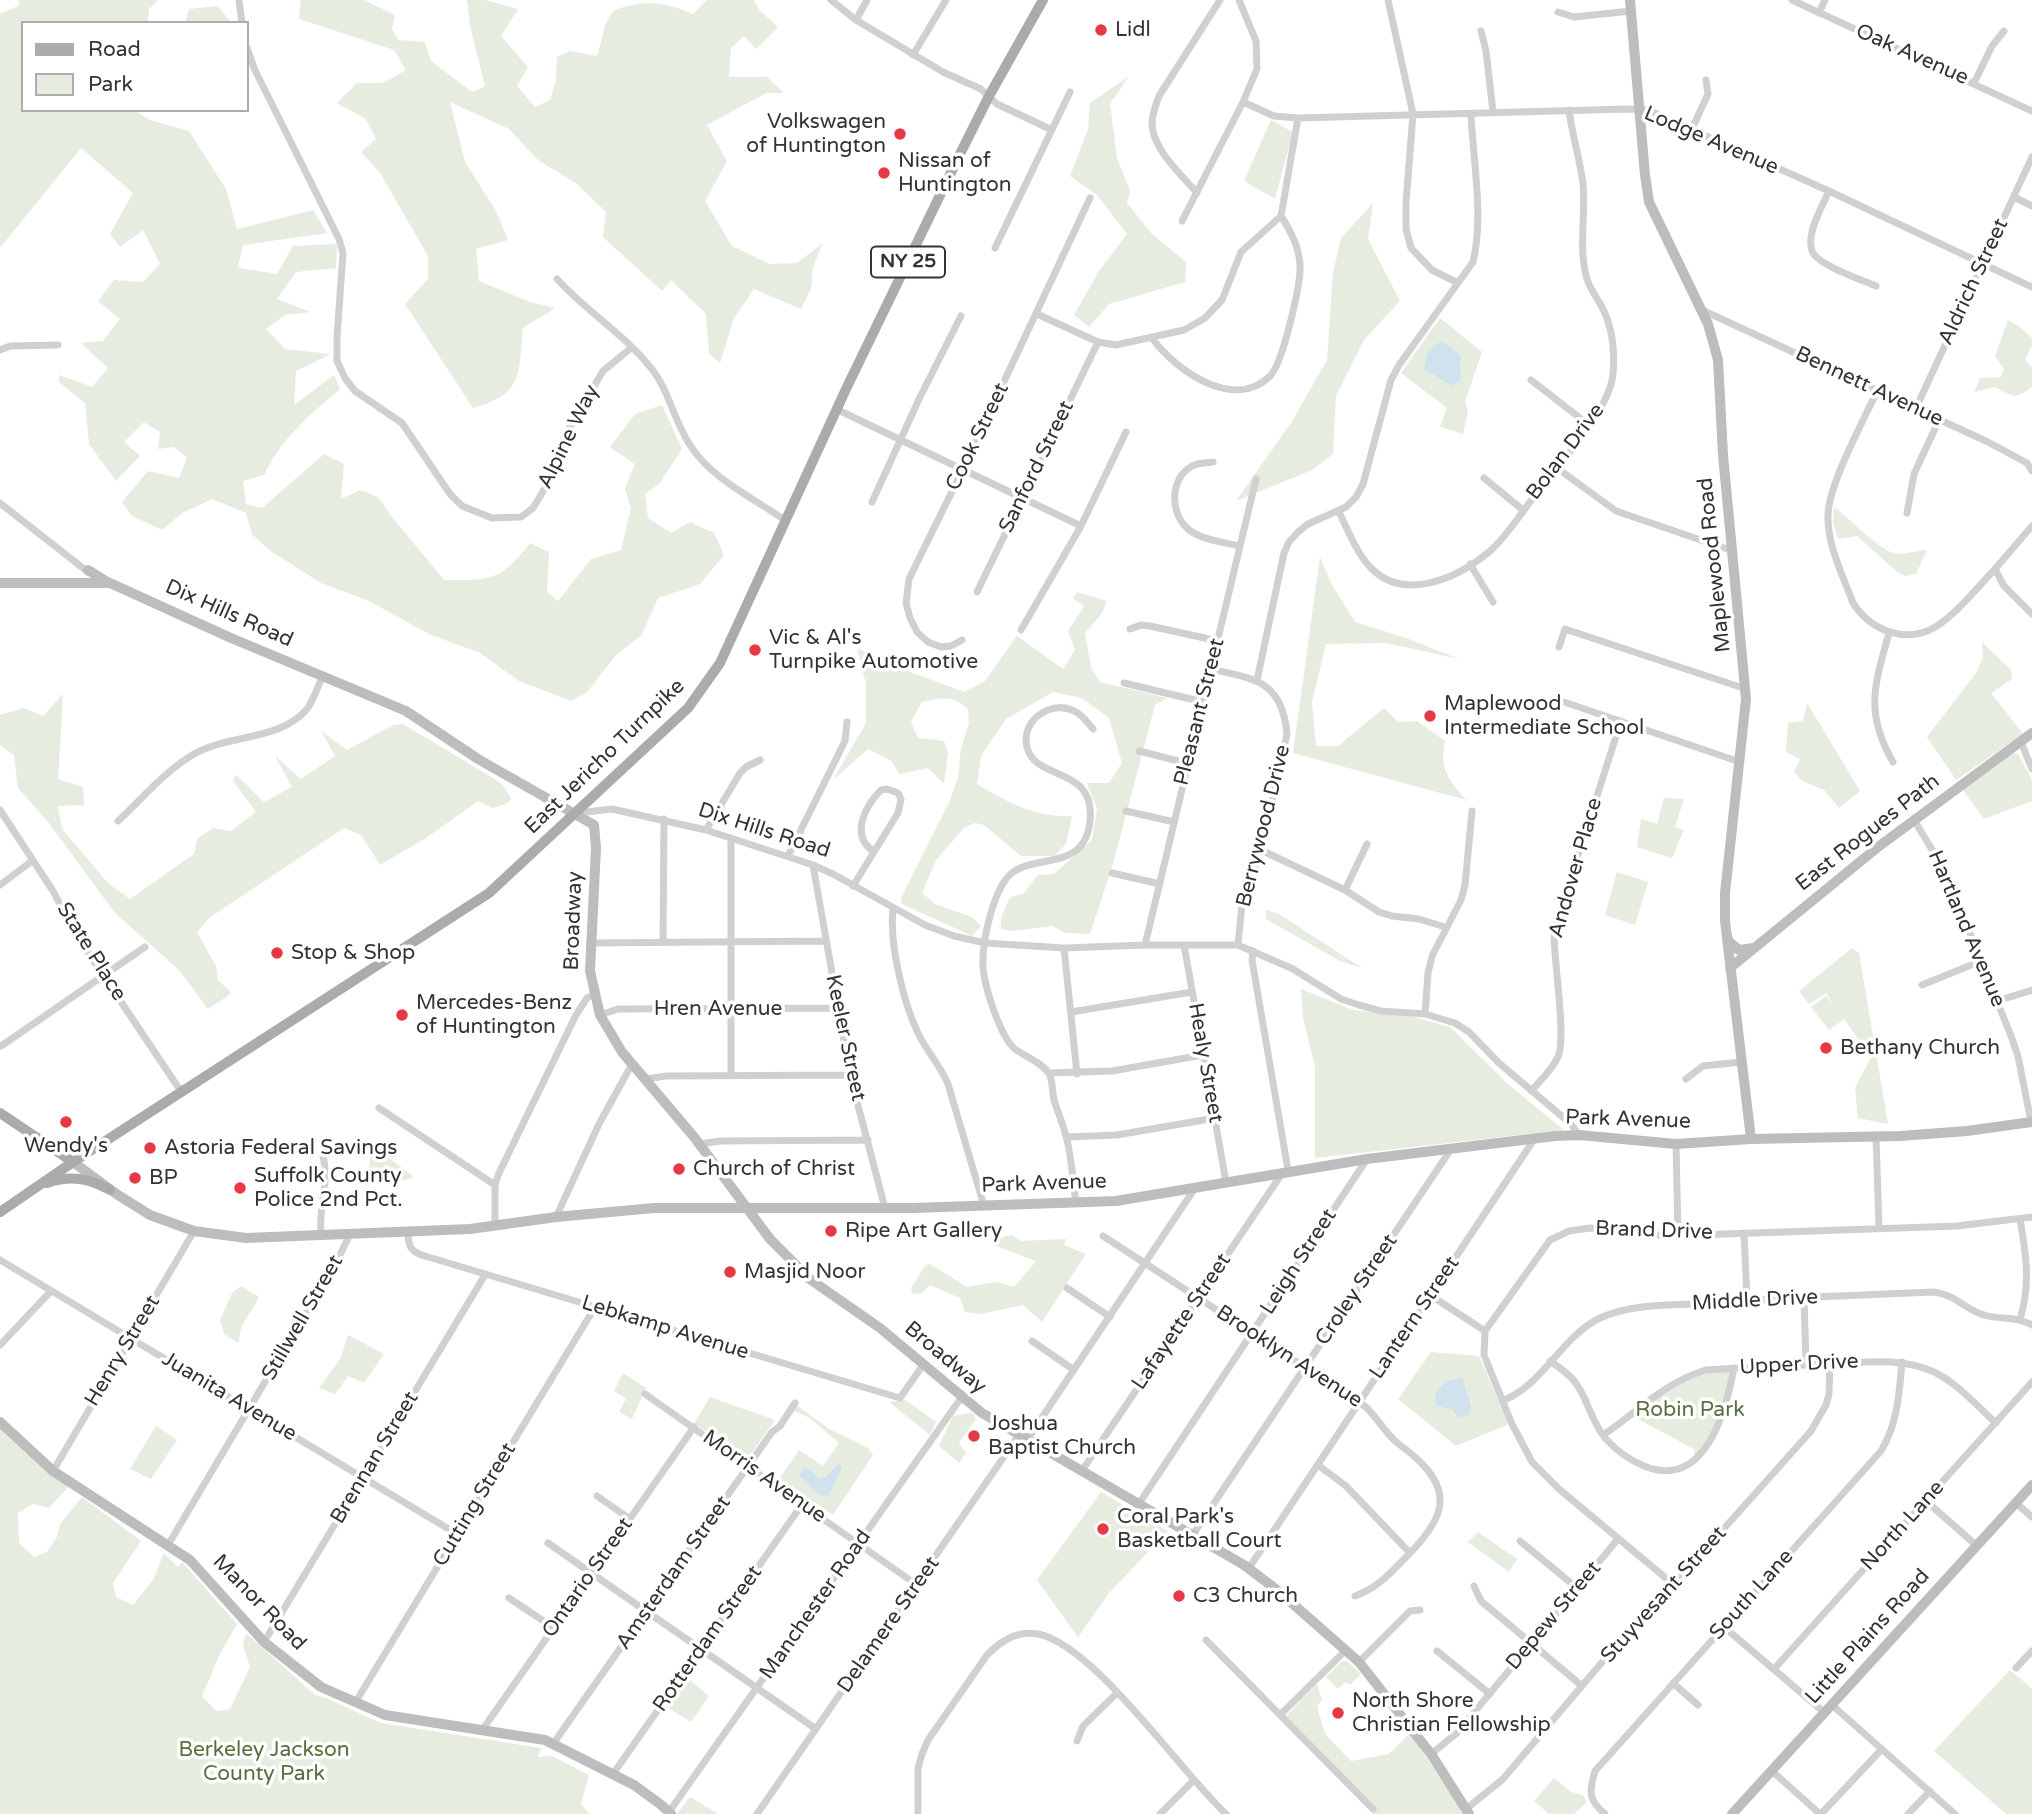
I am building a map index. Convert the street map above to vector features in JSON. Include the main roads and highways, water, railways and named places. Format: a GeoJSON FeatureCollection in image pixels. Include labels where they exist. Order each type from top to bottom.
{"type":"FeatureCollection","features":[{"type":"Feature","properties":{"kind":"main road","name":"East Jericho Turnpike"},"geometry":{"type":"LineString","coordinates":[[0,1212],[489,892],[681,715],[706,685],[734,635],[836,409],[989,96],[1043,0]]}},
{"type":"Feature","properties":{"kind":"main road"},"geometry":{"type":"LineString","coordinates":[[0,1113],[73,1162]]}},
{"type":"Feature","properties":{"kind":"main road"},"geometry":{"type":"LineString","coordinates":[[48,1145],[75,1148],[99,1146]]}},
{"type":"Feature","properties":{"kind":"main road"},"geometry":{"type":"LineString","coordinates":[[38,1186],[56,1163],[54,1152],[48,1145]]}},
{"type":"Feature","properties":{"kind":"main road"},"geometry":{"type":"LineString","coordinates":[[38,1186],[57,1180],[78,1178],[91,1180],[110,1190]]}},
{"type":"Feature","properties":{"kind":"water"},"geometry":{"type":"Polygon","coordinates":[[[1442,341],[1460,355],[1461,379],[1452,386],[1424,369],[1429,352],[1442,341]]]}},
{"type":"Feature","properties":{"kind":"water"},"geometry":{"type":"Polygon","coordinates":[[[1462,1378],[1471,1406],[1469,1415],[1459,1418],[1453,1410],[1436,1405],[1435,1393],[1446,1381],[1462,1378]]]}},
{"type":"Feature","properties":{"kind":"water"},"geometry":{"type":"Polygon","coordinates":[[[840,1463],[842,1467],[829,1495],[819,1495],[799,1475],[804,1468],[812,1471],[819,1479],[826,1477],[840,1463]]]}},
{"type":"Feature","properties":{"kind":"place","name":"Lidl"},"geometry":{"type":"Point","coordinates":[1101,30]}},
{"type":"Feature","properties":{"kind":"place","name":"Volkswagen of Huntington"},"geometry":{"type":"Point","coordinates":[900,134]}},
{"type":"Feature","properties":{"kind":"place","name":"Nissan of Huntington"},"geometry":{"type":"Point","coordinates":[884,173]}},
{"type":"Feature","properties":{"kind":"place","name":"Vic & Al's Turnpike Automotive"},"geometry":{"type":"Point","coordinates":[755,650]}},
{"type":"Feature","properties":{"kind":"place","name":"Maplewood Intermediate School"},"geometry":{"type":"Point","coordinates":[1430,716]}},
{"type":"Feature","properties":{"kind":"place","name":"Stop & Shop"},"geometry":{"type":"Point","coordinates":[277,953]}},
{"type":"Feature","properties":{"kind":"place","name":"Mercedes-Benz of Huntington"},"geometry":{"type":"Point","coordinates":[402,1015]}},
{"type":"Feature","properties":{"kind":"place","name":"Bethany Church"},"geometry":{"type":"Point","coordinates":[1826,1048]}},
{"type":"Feature","properties":{"kind":"place","name":"Wendy's"},"geometry":{"type":"Point","coordinates":[66,1122]}},
{"type":"Feature","properties":{"kind":"place","name":"Astoria Federal Savings"},"geometry":{"type":"Point","coordinates":[150,1148]}},
{"type":"Feature","properties":{"kind":"place","name":"Church of Christ"},"geometry":{"type":"Point","coordinates":[679,1169]}},
{"type":"Feature","properties":{"kind":"place","name":"BP"},"geometry":{"type":"Point","coordinates":[135,1178]}},
{"type":"Feature","properties":{"kind":"place","name":"Suffolk County Police 2nd Pct."},"geometry":{"type":"Point","coordinates":[240,1188]}},
{"type":"Feature","properties":{"kind":"place","name":"Ripe Art Gallery"},"geometry":{"type":"Point","coordinates":[831,1231]}},
{"type":"Feature","properties":{"kind":"place","name":"Masjid Noor"},"geometry":{"type":"Point","coordinates":[730,1272]}},
{"type":"Feature","properties":{"kind":"place","name":"Joshua Baptist Church"},"geometry":{"type":"Point","coordinates":[974,1436]}},
{"type":"Feature","properties":{"kind":"place","name":"Coral Park's Basketball Court"},"geometry":{"type":"Point","coordinates":[1103,1529]}},
{"type":"Feature","properties":{"kind":"place","name":"C3 Church"},"geometry":{"type":"Point","coordinates":[1179,1596]}},
{"type":"Feature","properties":{"kind":"place","name":"North Shore Christian Fellowship"},"geometry":{"type":"Point","coordinates":[1338,1713]}},
{"type":"Feature","properties":{"kind":"park label","name":"Robin Park"},"geometry":{"type":"Point","coordinates":[1690,1410]}},
{"type":"Feature","properties":{"kind":"park label","name":"Berkeley Jackson County Park"},"geometry":{"type":"Point","coordinates":[264,1762]}}]}
